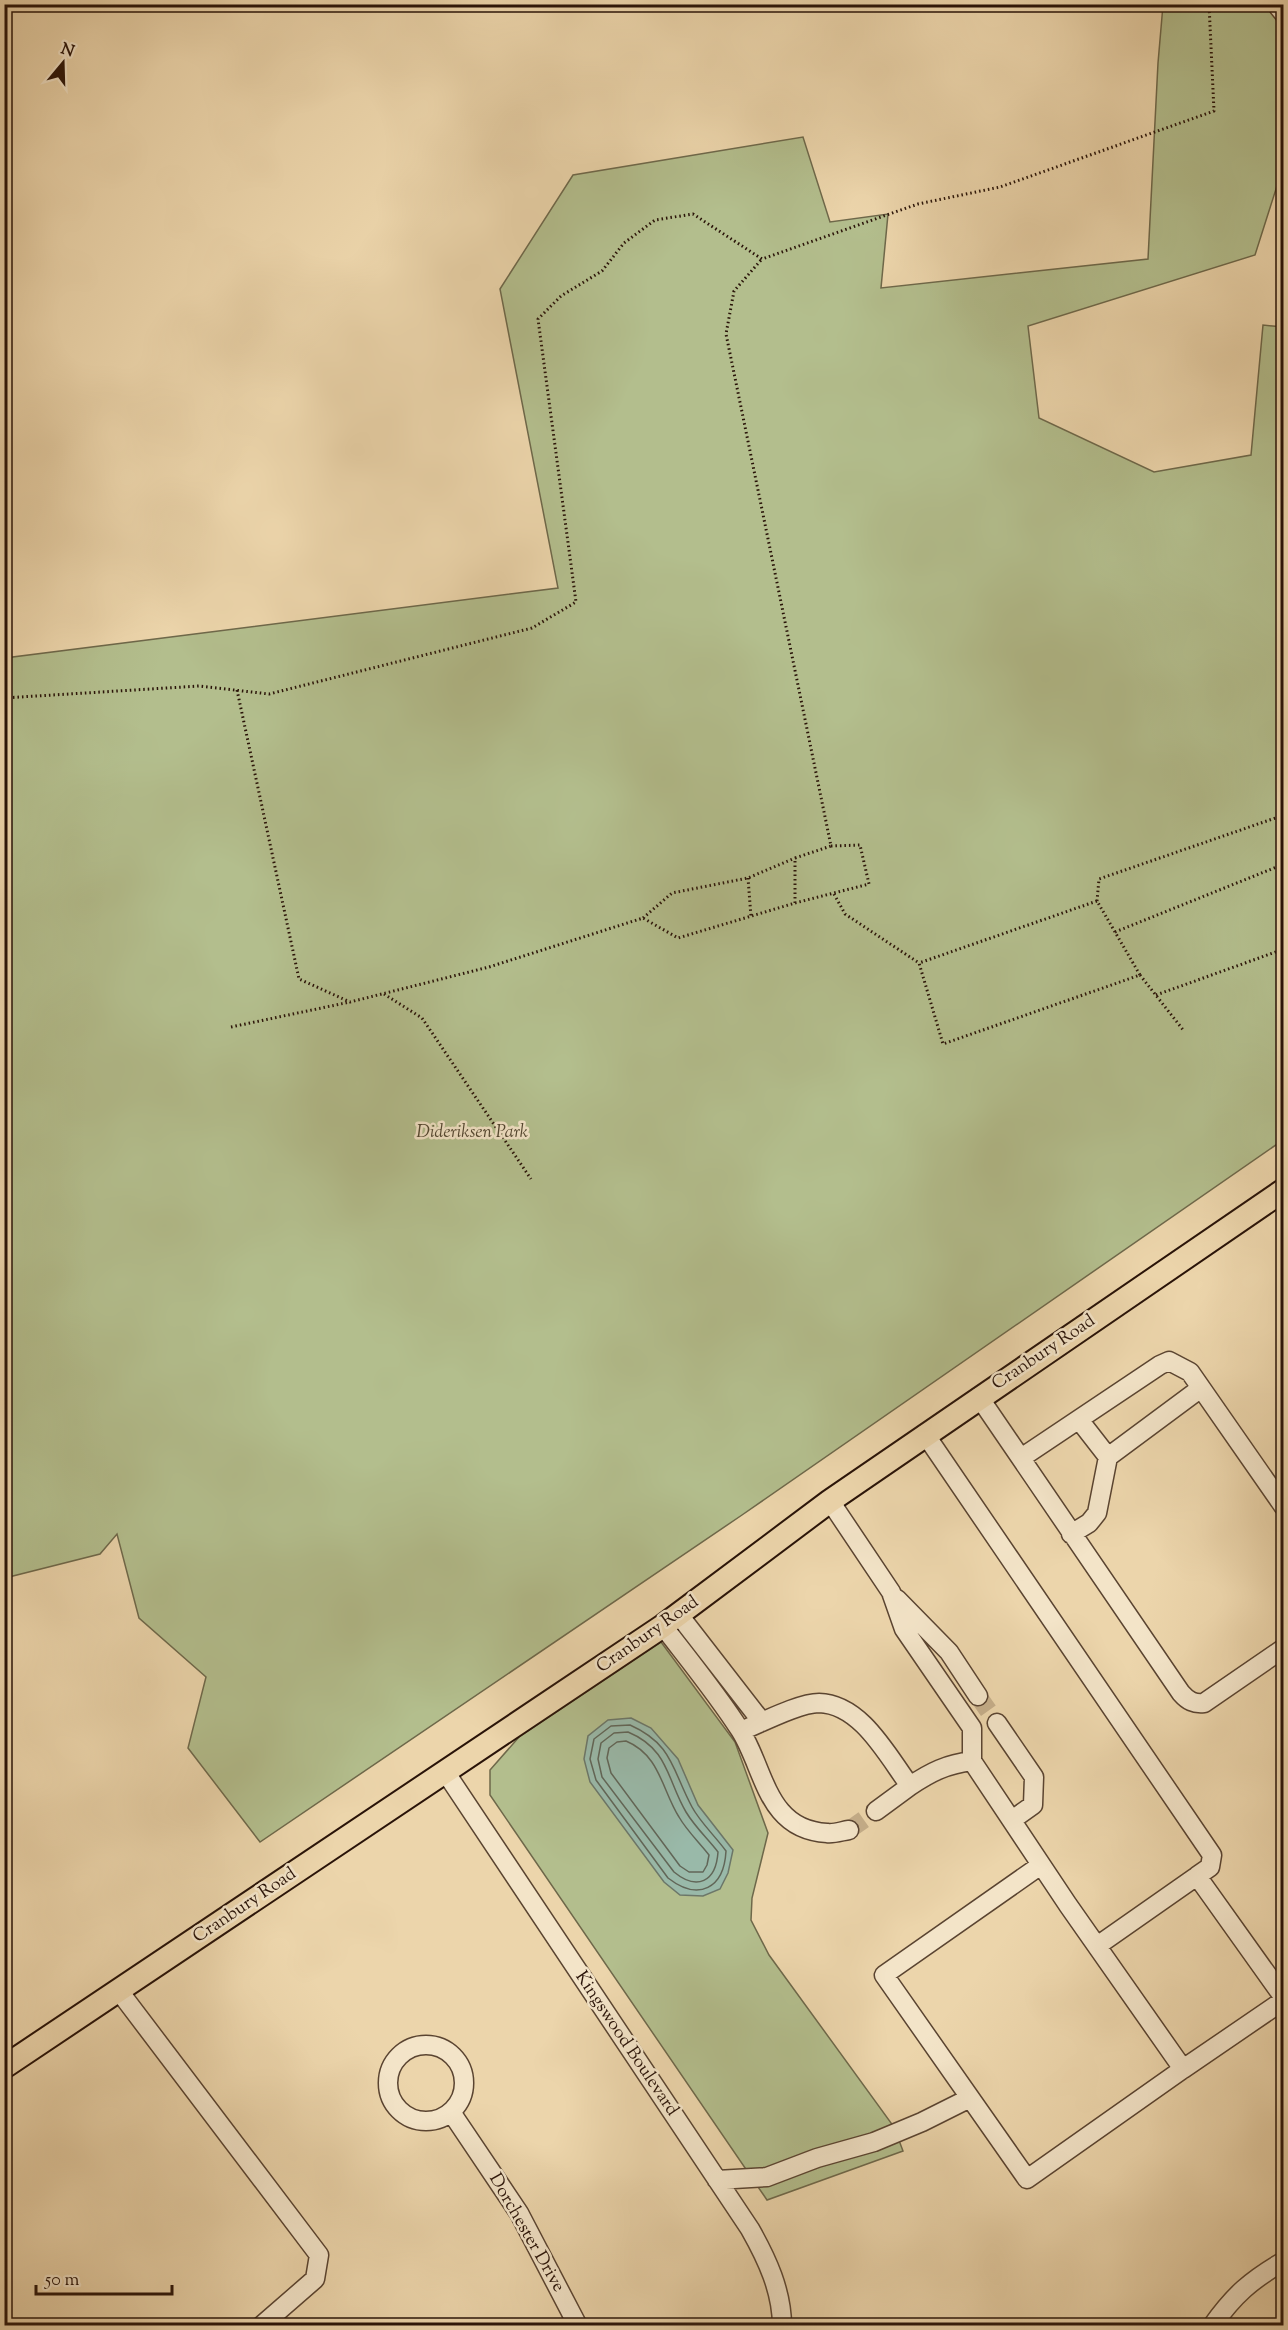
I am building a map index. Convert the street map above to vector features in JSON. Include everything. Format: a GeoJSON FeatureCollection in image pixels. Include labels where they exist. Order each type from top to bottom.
{"type":"FeatureCollection","features":[{"type":"Feature","properties":{"kind":"main road","name":"Cranbury Road"},"geometry":{"type":"LineString","coordinates":[[4,2067],[671,1621],[830,1501],[1284,1190]]}},
{"type":"Feature","properties":{"kind":"street"},"geometry":{"type":"LineString","coordinates":[[1276,4],[1284,14]]}},
{"type":"Feature","properties":{"kind":"street"},"geometry":{"type":"LineString","coordinates":[[1021,1458],[1169,1361],[1190,1372],[1284,1507]]}},
{"type":"Feature","properties":{"kind":"street"},"geometry":{"type":"LineString","coordinates":[[1071,1534],[1089,1523],[1097,1513],[1108,1456],[1201,1389]]}},
{"type":"Feature","properties":{"kind":"street"},"geometry":{"type":"LineString","coordinates":[[979,1397],[1181,1694],[1188,1700],[1196,1704],[1204,1703],[1284,1648]]}},
{"type":"Feature","properties":{"kind":"street"},"geometry":{"type":"LineString","coordinates":[[1080,1421],[1108,1456]]}},
{"type":"Feature","properties":{"kind":"street"},"geometry":{"type":"LineString","coordinates":[[926,1434],[1212,1855],[1210,1867],[1097,1946]]}},
{"type":"Feature","properties":{"kind":"street"},"geometry":{"type":"LineString","coordinates":[[830,1501],[891,1592],[949,1652],[978,1696]]}},
{"type":"Feature","properties":{"kind":"street"},"geometry":{"type":"LineString","coordinates":[[891,1592],[904,1629],[972,1728],[972,1761],[1041,1865],[1183,2069]]}},
{"type":"Feature","properties":{"kind":"street"},"geometry":{"type":"LineString","coordinates":[[671,1621],[762,1722]]}},
{"type":"Feature","properties":{"kind":"street"},"geometry":{"type":"LineString","coordinates":[[671,1621],[741,1731],[772,1802],[787,1817],[804,1828],[827,1834],[849,1830]]}},
{"type":"Feature","properties":{"kind":"street"},"geometry":{"type":"LineString","coordinates":[[741,1731],[789,1711],[818,1703],[843,1707],[860,1720],[910,1786]]}},
{"type":"Feature","properties":{"kind":"street"},"geometry":{"type":"LineString","coordinates":[[997,1723],[1034,1777],[1033,1805],[1012,1820]]}},
{"type":"Feature","properties":{"kind":"street"},"geometry":{"type":"LineString","coordinates":[[876,1811],[931,1771],[951,1763],[972,1761]]}},
{"type":"Feature","properties":{"kind":"street","name":"Kingswood Boulevard"},"geometry":{"type":"LineString","coordinates":[[446,1773],[764,2253],[774,2279],[782,2312],[782,2325]]}},
{"type":"Feature","properties":{"kind":"street"},"geometry":{"type":"LineString","coordinates":[[1041,1865],[884,1975],[1027,2179],[1284,1999],[1197,1876]]}},
{"type":"Feature","properties":{"kind":"street"},"geometry":{"type":"LineString","coordinates":[[119,1991],[319,2255],[315,2279],[261,2325]]}},
{"type":"Feature","properties":{"kind":"street"},"geometry":{"type":"LineString","coordinates":[[427,2044],[439,2046],[458,2061],[465,2083],[462,2095],[451,2112],[437,2120],[426,2121],[403,2114],[395,2105],[389,2094],[389,2076],[396,2060],[404,2051],[427,2044]]}},
{"type":"Feature","properties":{"kind":"street"},"geometry":{"type":"LineString","coordinates":[[717,2180],[767,2177],[817,2158],[874,2142],[922,2122],[970,2098]]}},
{"type":"Feature","properties":{"kind":"street","name":"Dorchester Drive"},"geometry":{"type":"LineString","coordinates":[[451,2112],[519,2213],[578,2325]]}},
{"type":"Feature","properties":{"kind":"street"},"geometry":{"type":"LineString","coordinates":[[1212,2325],[1227,2304],[1253,2279],[1284,2261]]}},
{"type":"Feature","properties":{"kind":"path"},"geometry":{"type":"LineString","coordinates":[[831,846],[726,334],[734,291],[762,259],[918,204],[1000,186],[1214,111],[1209,4]]}},
{"type":"Feature","properties":{"kind":"path"},"geometry":{"type":"LineString","coordinates":[[4,698],[199,686],[269,694],[532,628],[576,602],[538,319],[561,296],[602,271],[624,243],[655,220],[693,214],[762,259]]}},
{"type":"Feature","properties":{"kind":"path"},"geometry":{"type":"LineString","coordinates":[[237,690],[299,979],[350,1002]]}},
{"type":"Feature","properties":{"kind":"path"},"geometry":{"type":"LineString","coordinates":[[1184,1031],[1140,975],[1097,901],[1099,879],[1284,815]]}},
{"type":"Feature","properties":{"kind":"path"},"geometry":{"type":"LineString","coordinates":[[231,1027],[350,1002],[489,967],[643,918],[672,893],[748,878],[831,846],[860,845],[869,884],[795,903],[678,938],[643,918]]}},
{"type":"Feature","properties":{"kind":"path"},"geometry":{"type":"LineString","coordinates":[[795,858],[795,903]]}},
{"type":"Feature","properties":{"kind":"path"},"geometry":{"type":"LineString","coordinates":[[1115,932],[1284,864]]}},
{"type":"Feature","properties":{"kind":"path"},"geometry":{"type":"LineString","coordinates":[[748,878],[751,917]]}},
{"type":"Feature","properties":{"kind":"path"},"geometry":{"type":"LineString","coordinates":[[834,894],[845,914],[919,963],[943,1044],[1140,975]]}},
{"type":"Feature","properties":{"kind":"path"},"geometry":{"type":"LineString","coordinates":[[919,963],[1097,901]]}},
{"type":"Feature","properties":{"kind":"path"},"geometry":{"type":"LineString","coordinates":[[1156,995],[1284,949]]}},
{"type":"Feature","properties":{"kind":"path"},"geometry":{"type":"LineString","coordinates":[[384,994],[422,1018],[531,1179]]}},
{"type":"Feature","properties":{"kind":"green space","name":"Dideriksen Park"},"geometry":{"type":"Polygon","coordinates":[[[1163,5],[1283,5],[1283,167],[1255,255],[1028,326],[1039,418],[1154,472],[1251,455],[1263,325],[1283,327],[1283,1140],[742,1515],[260,1842],[188,1748],[206,1677],[139,1618],[117,1534],[100,1554],[5,1578],[5,658],[558,588],[500,289],[573,175],[803,137],[830,222],[888,214],[881,288],[1148,259],[1163,5]]]}},
{"type":"Feature","properties":{"kind":"green space"},"geometry":{"type":"Polygon","coordinates":[[[661,1642],[735,1742],[768,1833],[752,1898],[751,1920],[769,1955],[894,2127],[903,2151],[767,2200],[490,1795],[490,1770],[519,1737],[661,1642]]]}},
{"type":"Feature","properties":{"kind":"water"},"geometry":{"type":"Polygon","coordinates":[[[631,1718],[651,1728],[678,1759],[698,1805],[733,1850],[728,1873],[720,1889],[703,1896],[680,1895],[664,1882],[590,1782],[584,1759],[588,1736],[608,1720],[631,1718]]]}},
{"type":"Feature","properties":{"kind":"tunnel"},"geometry":{"type":"LineString","coordinates":[[978,1696],[997,1723]]}},
{"type":"Feature","properties":{"kind":"tunnel"},"geometry":{"type":"LineString","coordinates":[[849,1830],[876,1811]]}}]}
